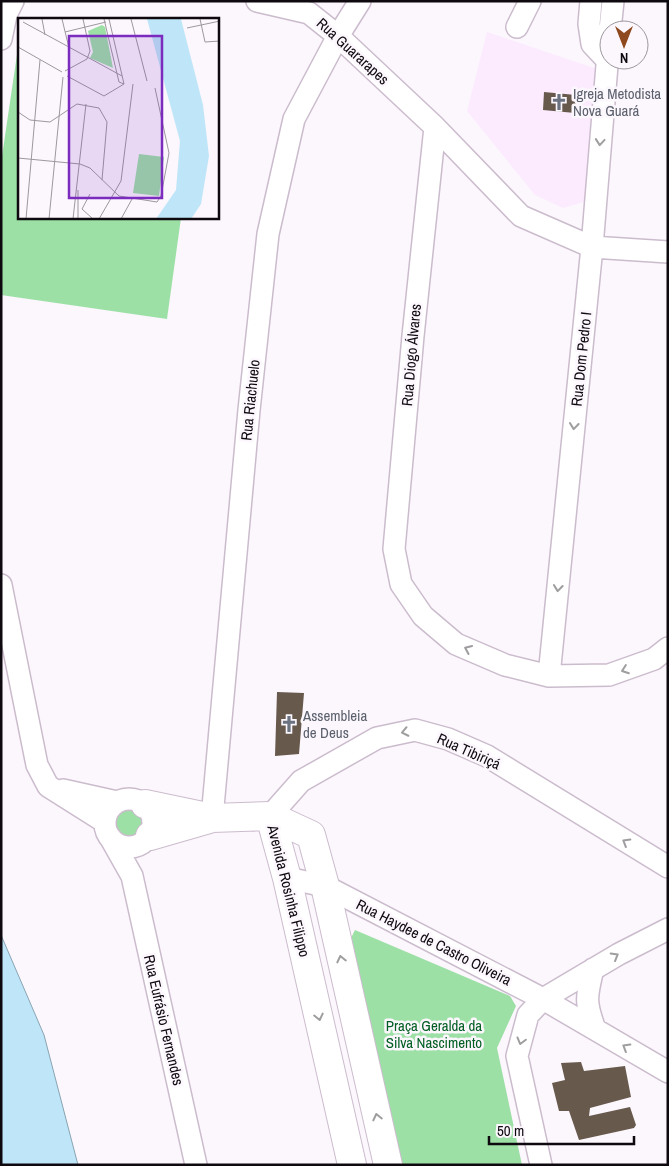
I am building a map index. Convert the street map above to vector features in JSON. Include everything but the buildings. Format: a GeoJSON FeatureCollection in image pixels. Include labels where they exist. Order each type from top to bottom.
{"type":"FeatureCollection","features":[{"type":"Feature","properties":{"kind":"street"},"geometry":{"type":"LineString","coordinates":[[1,40],[6,15],[13,1]]}},
{"type":"Feature","properties":{"kind":"street","name":"Rua Guararapes"},"geometry":{"type":"LineString","coordinates":[[257,1],[309,13],[338,36],[435,127],[521,216],[592,247],[668,252]]}},
{"type":"Feature","properties":{"kind":"street","name":"Rua Riachuelo"},"geometry":{"type":"LineString","coordinates":[[212,818],[248,420],[268,234],[294,119],[338,36],[360,1]]}},
{"type":"Feature","properties":{"kind":"street"},"geometry":{"type":"LineString","coordinates":[[517,27],[530,1]]}},
{"type":"Feature","properties":{"kind":"street"},"geometry":{"type":"LineString","coordinates":[[591,1],[589,24],[592,44],[599,47]]}},
{"type":"Feature","properties":{"kind":"street"},"geometry":{"type":"LineString","coordinates":[[611,20],[613,1]]}},
{"type":"Feature","properties":{"kind":"street","name":"Rua Dom Pedro I"},"geometry":{"type":"LineString","coordinates":[[549,676],[592,247],[606,70]]}},
{"type":"Feature","properties":{"kind":"street","name":"Rua Diogo Álvares"},"geometry":{"type":"LineString","coordinates":[[435,127],[413,336],[394,549],[401,584],[424,616],[456,644],[504,665],[549,676]]}},
{"type":"Feature","properties":{"kind":"street"},"geometry":{"type":"LineString","coordinates":[[1,585],[37,765],[48,786],[107,830],[115,843],[122,846],[130,847],[212,818]]}},
{"type":"Feature","properties":{"kind":"street"},"geometry":{"type":"LineString","coordinates":[[549,676],[609,675],[654,659],[668,648]]}},
{"type":"Feature","properties":{"kind":"street","name":"Rua Tibiriçá"},"geometry":{"type":"LineString","coordinates":[[270,816],[301,781],[377,738],[415,730],[448,739],[487,756],[668,867]]}},
{"type":"Feature","properties":{"kind":"street"},"geometry":{"type":"LineString","coordinates":[[48,786],[117,802],[132,799],[145,804],[212,818],[270,816]]}},
{"type":"Feature","properties":{"kind":"street"},"geometry":{"type":"LineString","coordinates":[[117,802],[108,810],[107,830],[132,876]]}},
{"type":"Feature","properties":{"kind":"street"},"geometry":{"type":"LineString","coordinates":[[132,876],[144,841],[154,822],[145,804]]}},
{"type":"Feature","properties":{"kind":"street","name":"Avenida Rosinha Filippo"},"geometry":{"type":"LineString","coordinates":[[270,816],[287,878],[352,1165]]}},
{"type":"Feature","properties":{"kind":"street","name":"Avenida Rosinha Filippo"},"geometry":{"type":"LineString","coordinates":[[270,816],[311,835],[325,886],[388,1165]]}},
{"type":"Feature","properties":{"kind":"street","name":"Rua Eufrásio Fernandes"},"geometry":{"type":"LineString","coordinates":[[132,876],[196,1165]]}},
{"type":"Feature","properties":{"kind":"street","name":"Rua Haydee de Castro Oliveira"},"geometry":{"type":"LineString","coordinates":[[287,878],[325,886],[543,999],[667,1074]]}},
{"type":"Feature","properties":{"kind":"street"},"geometry":{"type":"LineString","coordinates":[[541,1165],[517,1056],[528,1015],[543,999],[668,929]]}},
{"type":"Feature","properties":{"kind":"street"},"geometry":{"type":"LineString","coordinates":[[593,970],[586,993],[587,1008],[595,1029]]}},
{"type":"Feature","properties":{"kind":"shaded area"},"geometry":{"type":"Polygon","coordinates":[[[487,32],[597,69],[587,201],[563,208],[535,195],[467,111],[487,32]]]}},
{"type":"Feature","properties":{"kind":"green space"},"geometry":{"type":"Polygon","coordinates":[[[18,48],[18,219],[181,219],[167,319],[1,295],[1,163],[18,48]]]}},
{"type":"Feature","properties":{"kind":"green space"},"geometry":{"type":"Polygon","coordinates":[[[128,809],[138,813],[142,823],[138,833],[128,837],[118,833],[114,823],[118,813],[128,809]]]}},
{"type":"Feature","properties":{"kind":"green space","name":"Praça Geralda da Silva Nascimento"},"geometry":{"type":"Polygon","coordinates":[[[355,930],[510,996],[516,1006],[497,1048],[522,1165],[396,1165],[348,944],[355,930]]]}},
{"type":"Feature","properties":{"kind":"water"},"geometry":{"type":"Polygon","coordinates":[[[1,935],[44,1035],[78,1165],[1,1165],[1,935]]]}},
{"type":"Feature","properties":{"kind":"place","name":"Igreja Metodista Nova Guará"},"geometry":{"type":"Point","coordinates":[559,102]}},
{"type":"Feature","properties":{"kind":"place","name":"Assembleia de Deus"},"geometry":{"type":"Point","coordinates":[289,724]}}]}
